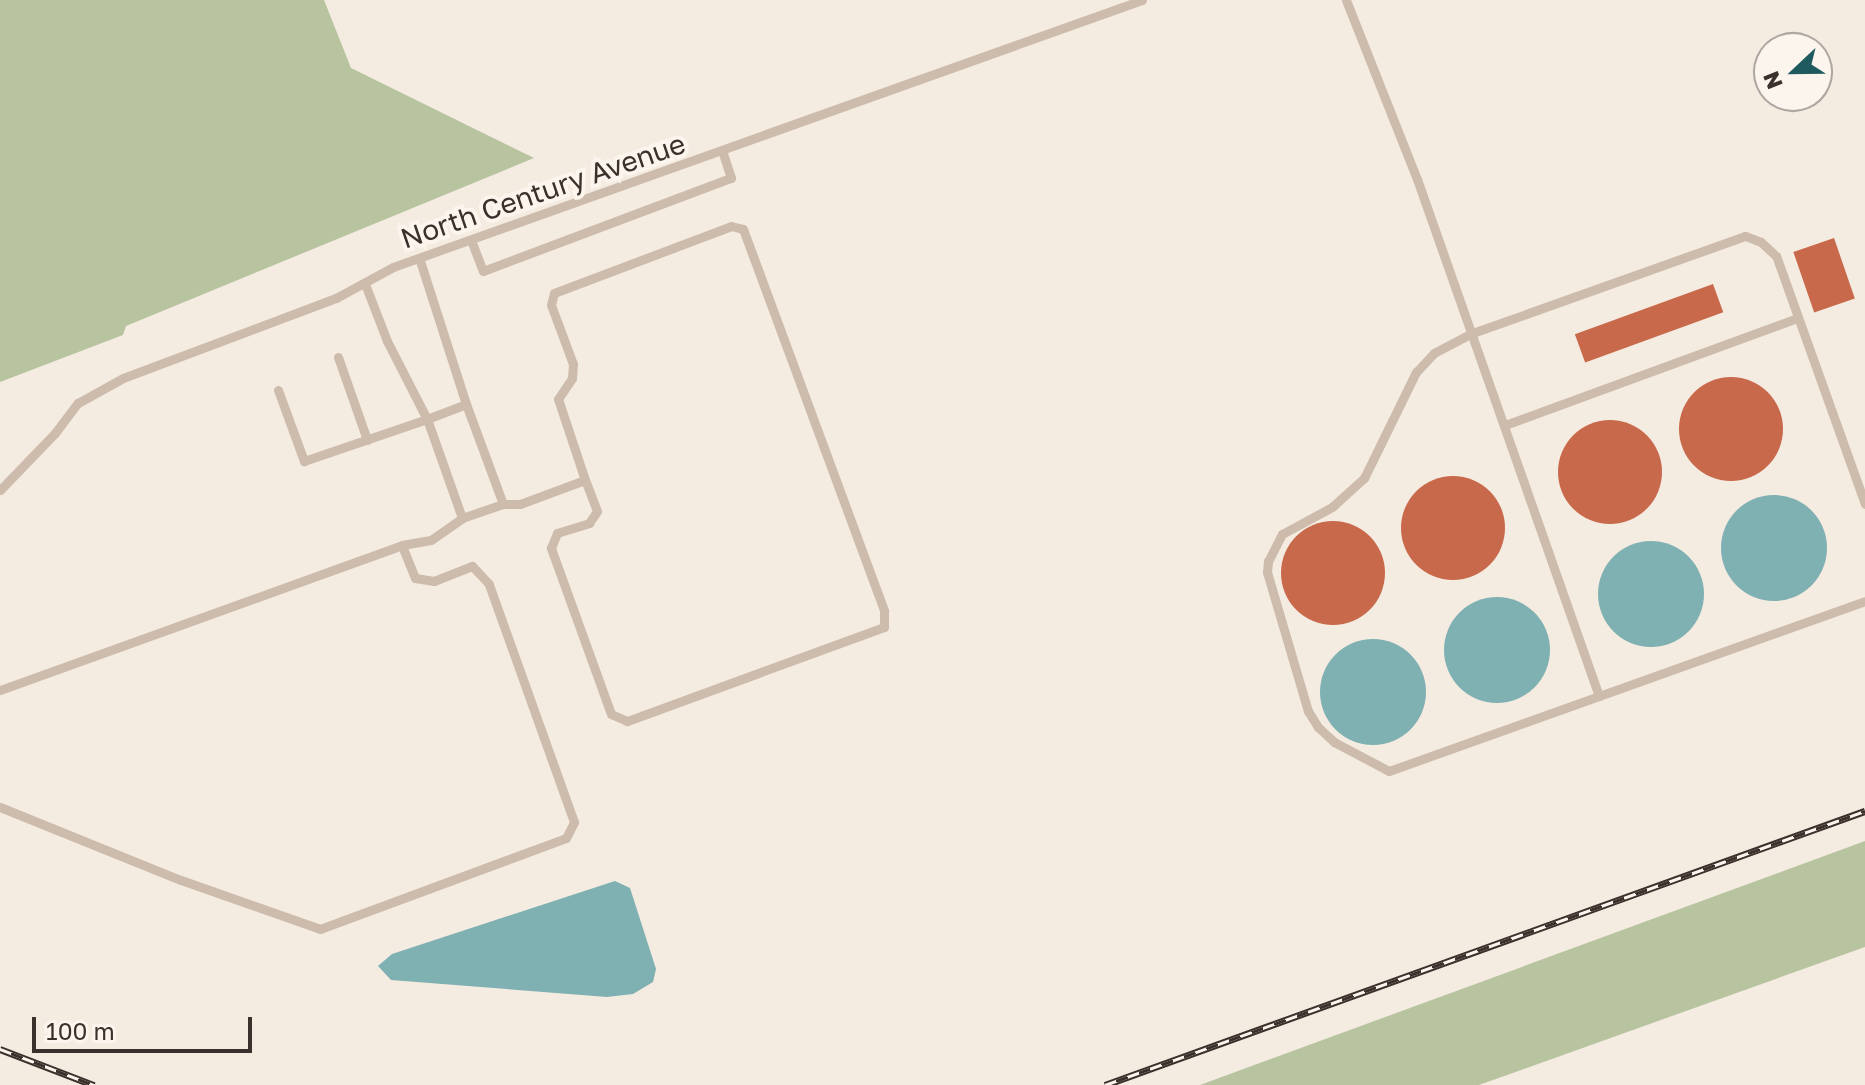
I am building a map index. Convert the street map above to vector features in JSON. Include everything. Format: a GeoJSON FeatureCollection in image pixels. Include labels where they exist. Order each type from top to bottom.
{"type":"FeatureCollection","features":[{"type":"Feature","properties":{"kind":"lane","name":"North Century Avenue"},"geometry":{"type":"LineString","coordinates":[[0,490],[78,403],[123,378],[365,284],[393,267],[1142,0]]}},
{"type":"Feature","properties":{"kind":"lane"},"geometry":{"type":"LineString","coordinates":[[1346,0],[1417,179],[1599,696]]}},
{"type":"Feature","properties":{"kind":"lane"},"geometry":{"type":"LineString","coordinates":[[471,240],[483,271],[731,178],[722,151]]}},
{"type":"Feature","properties":{"kind":"lane"},"geometry":{"type":"LineString","coordinates":[[731,226],[743,229],[884,611],[884,627],[627,721],[611,714],[551,548],[557,533],[589,523],[597,511],[585,480],[558,399],[572,378],[573,364],[551,305],[554,293],[731,226]]}},
{"type":"Feature","properties":{"kind":"lane"},"geometry":{"type":"LineString","coordinates":[[1865,504],[1776,256],[1761,242],[1745,236],[1472,333],[1434,353],[1416,372],[1364,478],[1332,507],[1289,528],[1274,546],[1268,561],[1270,588],[1308,711],[1318,727],[1334,742],[1389,771],[1865,601]]}},
{"type":"Feature","properties":{"kind":"lane"},"geometry":{"type":"LineString","coordinates":[[419,258],[466,404],[503,504]]}},
{"type":"Feature","properties":{"kind":"lane"},"geometry":{"type":"LineString","coordinates":[[365,284],[387,341],[427,419],[462,518]]}},
{"type":"Feature","properties":{"kind":"lane"},"geometry":{"type":"LineString","coordinates":[[1505,425],[1797,318]]}},
{"type":"Feature","properties":{"kind":"lane"},"geometry":{"type":"LineString","coordinates":[[338,357],[367,440]]}},
{"type":"Feature","properties":{"kind":"lane"},"geometry":{"type":"LineString","coordinates":[[278,390],[304,461],[466,404]]}},
{"type":"Feature","properties":{"kind":"lane"},"geometry":{"type":"LineString","coordinates":[[0,690],[402,545],[431,540],[462,518],[503,504],[520,504],[585,480]]}},
{"type":"Feature","properties":{"kind":"lane"},"geometry":{"type":"LineString","coordinates":[[0,807],[181,880],[320,929],[566,838],[574,822],[489,584],[472,566],[434,581],[415,578],[402,545]]}},
{"type":"Feature","properties":{"kind":"green space"},"geometry":{"type":"Polygon","coordinates":[[[0,0],[324,0],[351,68],[534,158],[126,326],[123,335],[0,382],[0,0]]]}},
{"type":"Feature","properties":{"kind":"green space"},"geometry":{"type":"Polygon","coordinates":[[[1865,841],[1865,947],[1479,1085],[1200,1085],[1865,841]]]}},
{"type":"Feature","properties":{"kind":"water"},"geometry":{"type":"Polygon","coordinates":[[[1774,495],[1794,499],[1812,510],[1823,528],[1827,548],[1823,568],[1812,586],[1794,597],[1774,601],[1754,597],[1736,586],[1725,568],[1721,548],[1725,528],[1736,510],[1754,499],[1774,495]]]}},
{"type":"Feature","properties":{"kind":"water"},"geometry":{"type":"Polygon","coordinates":[[[1651,541],[1671,545],[1689,556],[1700,574],[1704,594],[1700,614],[1689,632],[1671,643],[1651,647],[1631,643],[1613,632],[1602,614],[1598,594],[1602,574],[1613,556],[1631,545],[1651,541]]]}},
{"type":"Feature","properties":{"kind":"water"},"geometry":{"type":"Polygon","coordinates":[[[1497,597],[1517,601],[1535,612],[1546,630],[1550,650],[1546,670],[1535,688],[1517,699],[1497,703],[1477,699],[1459,688],[1448,670],[1444,650],[1448,630],[1459,612],[1477,601],[1497,597]]]}},
{"type":"Feature","properties":{"kind":"water"},"geometry":{"type":"Polygon","coordinates":[[[1373,639],[1393,643],[1411,654],[1422,672],[1426,692],[1422,712],[1411,730],[1393,741],[1373,745],[1353,741],[1335,730],[1324,712],[1320,692],[1324,672],[1335,654],[1353,643],[1373,639]]]}},
{"type":"Feature","properties":{"kind":"water"},"geometry":{"type":"Polygon","coordinates":[[[615,881],[630,888],[656,969],[653,982],[633,994],[607,997],[391,980],[378,966],[392,954],[615,881]]]}},
{"type":"Feature","properties":{"kind":"building"},"geometry":{"type":"Polygon","coordinates":[[[1834,238],[1855,299],[1814,313],[1793,252],[1834,238]]]}},
{"type":"Feature","properties":{"kind":"building"},"geometry":{"type":"Polygon","coordinates":[[[1713,284],[1723,312],[1585,362],[1575,334],[1713,284]]]}},
{"type":"Feature","properties":{"kind":"building"},"geometry":{"type":"Polygon","coordinates":[[[1731,377],[1751,381],[1768,392],[1779,409],[1783,429],[1779,449],[1768,466],[1751,477],[1731,481],[1711,477],[1694,466],[1683,449],[1679,429],[1683,409],[1694,392],[1711,381],[1731,377]]]}},
{"type":"Feature","properties":{"kind":"building"},"geometry":{"type":"Polygon","coordinates":[[[1610,420],[1630,424],[1647,435],[1658,452],[1662,472],[1658,492],[1647,509],[1630,520],[1610,524],[1590,520],[1573,509],[1562,492],[1558,472],[1562,452],[1573,435],[1590,424],[1610,420]]]}},
{"type":"Feature","properties":{"kind":"building"},"geometry":{"type":"Polygon","coordinates":[[[1453,476],[1473,480],[1490,491],[1501,508],[1505,528],[1501,548],[1490,565],[1473,576],[1453,580],[1433,576],[1416,565],[1405,548],[1401,528],[1405,508],[1416,491],[1433,480],[1453,476]]]}},
{"type":"Feature","properties":{"kind":"building"},"geometry":{"type":"Polygon","coordinates":[[[1333,521],[1353,525],[1370,536],[1381,553],[1385,573],[1381,593],[1370,610],[1353,621],[1333,625],[1313,621],[1296,610],[1285,593],[1281,573],[1285,553],[1296,536],[1313,525],[1333,521]]]}},
{"type":"Feature","properties":{"kind":"railway"},"geometry":{"type":"LineString","coordinates":[[1105,1085],[1865,811]]}},
{"type":"Feature","properties":{"kind":"railway"},"geometry":{"type":"LineString","coordinates":[[0,1049],[94,1085]]}}]}
